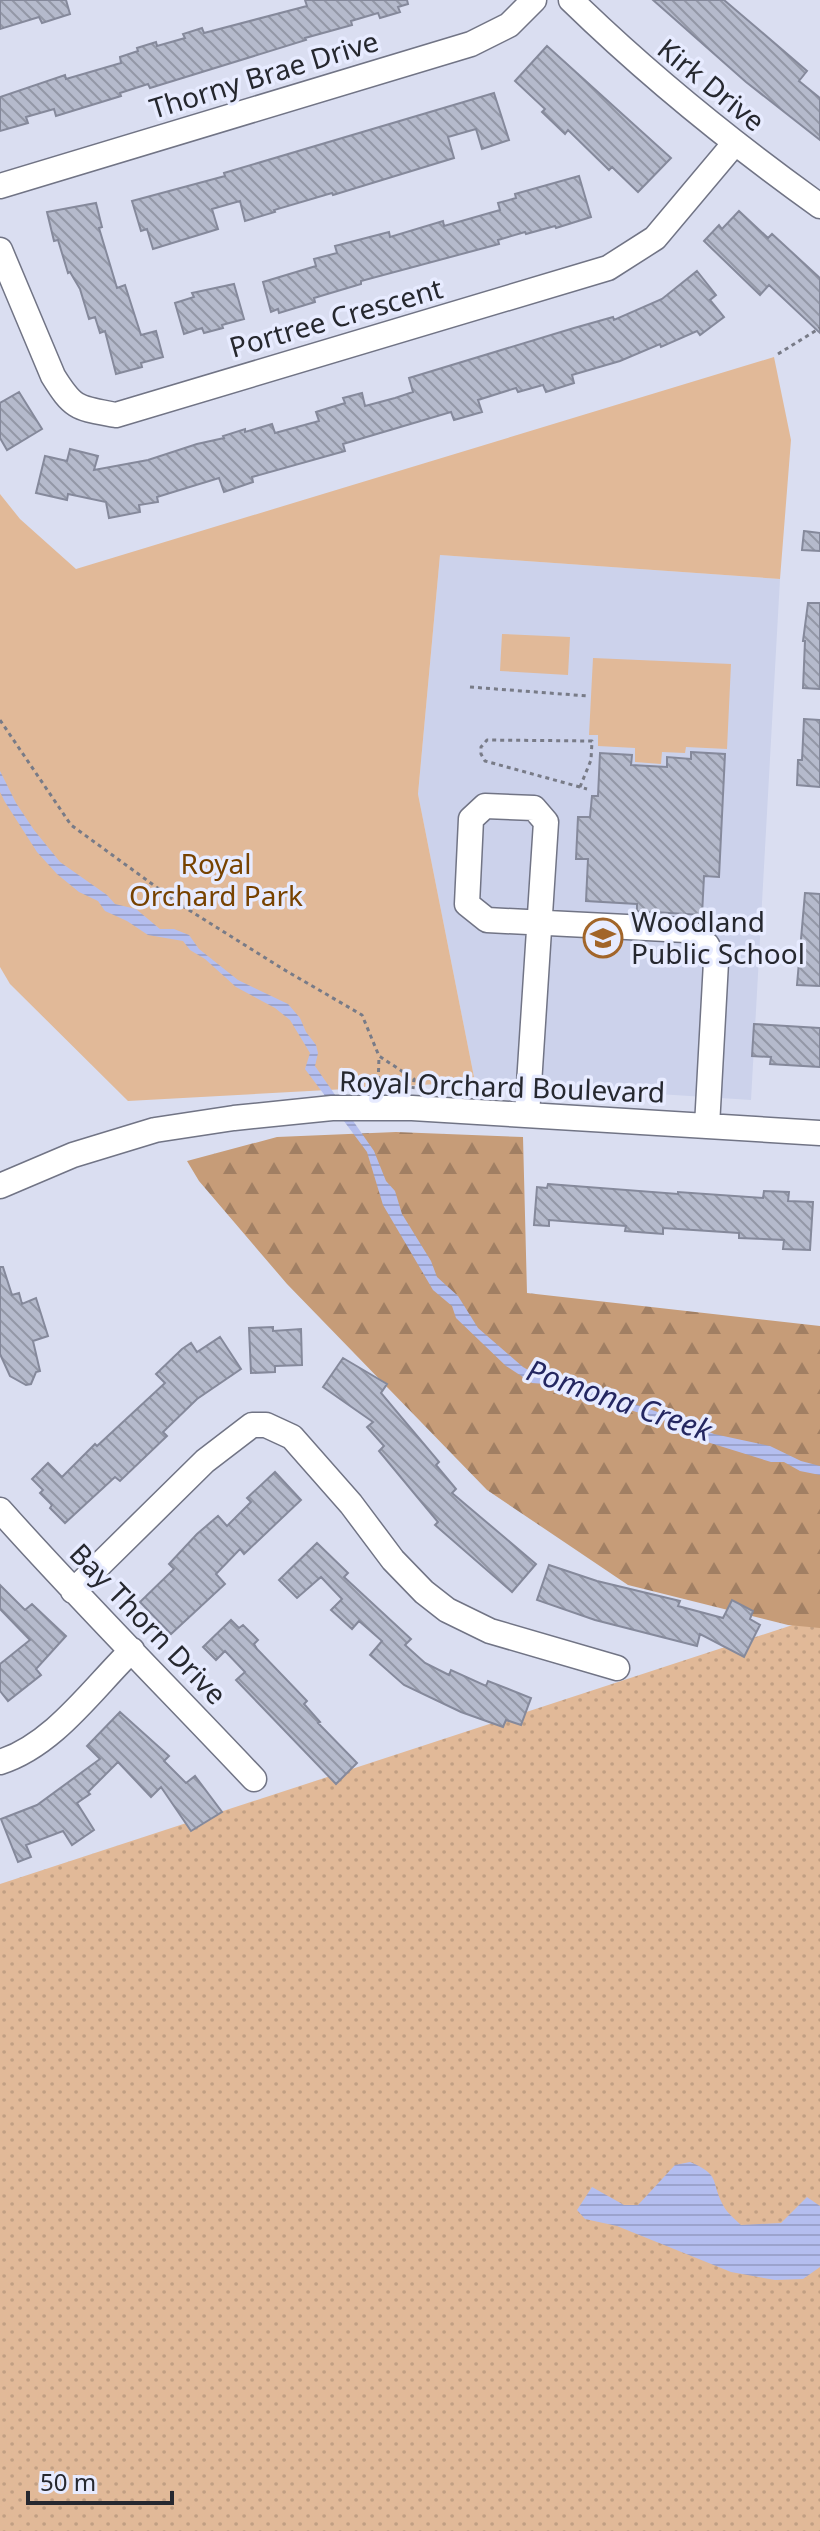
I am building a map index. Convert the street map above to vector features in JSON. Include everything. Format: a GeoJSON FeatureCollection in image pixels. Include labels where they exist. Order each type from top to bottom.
{"type":"FeatureCollection","features":[{"type":"Feature","properties":{"kind":"street","name":"Thorny Brae Drive"},"geometry":{"type":"LineString","coordinates":[[0,186],[471,44],[509,25],[534,0]]}},
{"type":"Feature","properties":{"kind":"street","name":"Kirk Drive"},"geometry":{"type":"LineString","coordinates":[[571,0],[635,61],[734,144],[820,206]]}},
{"type":"Feature","properties":{"kind":"street","name":"Portree Crescent"},"geometry":{"type":"LineString","coordinates":[[0,250],[53,376],[64,393],[87,411],[116,415],[608,268],[660,232],[734,144]]}},
{"type":"Feature","properties":{"kind":"street"},"geometry":{"type":"LineString","coordinates":[[527,1115],[539,923],[546,822],[534,808],[485,806],[471,819],[467,904],[487,920],[539,923],[686,930],[707,945],[716,962],[707,1126]]}},
{"type":"Feature","properties":{"kind":"street","name":"Royal Orchard Boulevard"},"geometry":{"type":"LineString","coordinates":[[0,1186],[73,1155],[155,1130],[332,1108],[412,1108],[820,1133]]}},
{"type":"Feature","properties":{"kind":"street"},"geometry":{"type":"LineString","coordinates":[[73,1591],[205,1461],[252,1425],[266,1425],[292,1437],[351,1504],[393,1560],[424,1592],[447,1610],[490,1631],[617,1668]]}},
{"type":"Feature","properties":{"kind":"street","name":"Bay Thorn Drive"},"geometry":{"type":"LineString","coordinates":[[0,1510],[73,1591],[254,1779]]}},
{"type":"Feature","properties":{"kind":"street"},"geometry":{"type":"LineString","coordinates":[[0,1762],[15,1757],[47,1735],[132,1650]]}},
{"type":"Feature","properties":{"kind":"path"},"geometry":{"type":"LineString","coordinates":[[778,354],[820,328]]}},
{"type":"Feature","properties":{"kind":"path"},"geometry":{"type":"LineString","coordinates":[[470,687],[588,696]]}},
{"type":"Feature","properties":{"kind":"path"},"geometry":{"type":"LineString","coordinates":[[0,720],[71,825],[181,905],[362,1015],[379,1056],[380,1083],[372,1108]]}},
{"type":"Feature","properties":{"kind":"path"},"geometry":{"type":"LineString","coordinates":[[580,787],[591,760],[592,741],[487,740],[481,747],[485,761],[587,789]]}},
{"type":"Feature","properties":{"kind":"path"},"geometry":{"type":"LineString","coordinates":[[379,1056],[414,1079],[412,1108]]}},
{"type":"Feature","properties":{"kind":"shaded area","name":"Woodland Public School"},"geometry":{"type":"Polygon","coordinates":[[[440,555],[780,579],[751,1100],[475,1082],[418,794],[440,555]]]}},
{"type":"Feature","properties":{"kind":"green space","name":"Royal Orchard Park"},"geometry":{"type":"Polygon","coordinates":[[[774,357],[791,440],[780,579],[440,555],[418,794],[475,1082],[128,1101],[10,984],[0,967],[0,494],[20,519],[76,569],[774,357]]]}},
{"type":"Feature","properties":{"kind":"green space"},"geometry":{"type":"Polygon","coordinates":[[[502,634],[570,637],[568,675],[500,671],[502,634]]]}},
{"type":"Feature","properties":{"kind":"green space"},"geometry":{"type":"Polygon","coordinates":[[[593,658],[731,664],[727,749],[686,747],[685,753],[662,752],[661,764],[635,762],[635,748],[598,746],[598,735],[589,735],[593,658]]]}},
{"type":"Feature","properties":{"kind":"green space"},"geometry":{"type":"Polygon","coordinates":[[[396,1132],[523,1137],[527,1293],[820,1326],[820,1628],[788,1625],[628,1585],[487,1490],[287,1284],[199,1181],[187,1161],[277,1137],[396,1132]]]}},
{"type":"Feature","properties":{"kind":"green space"},"geometry":{"type":"Polygon","coordinates":[[[820,1616],[820,2531],[0,2531],[0,1884],[820,1616]]]}},
{"type":"Feature","properties":{"kind":"water","name":"Pomona Creek"},"geometry":{"type":"Polygon","coordinates":[[[0,771],[16,803],[60,862],[115,904],[136,909],[160,929],[174,929],[189,935],[199,949],[238,980],[288,1004],[316,1045],[315,1066],[374,1151],[386,1181],[395,1191],[402,1214],[431,1261],[437,1277],[458,1296],[478,1328],[523,1367],[537,1375],[557,1374],[714,1434],[770,1446],[801,1461],[820,1466],[820,1475],[707,1442],[666,1421],[607,1403],[582,1400],[559,1385],[532,1383],[506,1366],[456,1318],[452,1306],[433,1290],[383,1205],[367,1152],[305,1069],[310,1053],[290,1020],[275,1008],[236,987],[183,941],[148,935],[105,911],[98,901],[79,892],[57,874],[37,852],[5,802],[0,792],[0,771]]]}},
{"type":"Feature","properties":{"kind":"water"},"geometry":{"type":"Polygon","coordinates":[[[690,2162],[711,2175],[725,2208],[741,2225],[781,2223],[807,2197],[820,2206],[820,2267],[803,2279],[775,2280],[731,2272],[617,2226],[585,2219],[577,2210],[592,2187],[624,2205],[638,2205],[675,2165],[690,2162]]]}},
{"type":"Feature","properties":{"kind":"building"},"geometry":{"type":"Polygon","coordinates":[[[0,0],[66,0],[70,14],[42,23],[39,17],[0,29],[0,0]]]}},
{"type":"Feature","properties":{"kind":"building"},"geometry":{"type":"Polygon","coordinates":[[[305,0],[407,0],[408,4],[398,7],[400,12],[380,18],[378,13],[351,21],[352,25],[306,40],[150,88],[148,84],[120,93],[121,96],[56,116],[54,109],[26,117],[28,123],[0,131],[0,97],[65,75],[66,79],[121,63],[120,57],[138,51],[137,48],[185,38],[183,34],[202,28],[204,33],[307,6],[305,0]]]}},
{"type":"Feature","properties":{"kind":"building"},"geometry":{"type":"Polygon","coordinates":[[[653,0],[724,0],[807,71],[799,81],[820,98],[820,140],[746,82],[653,0]]]}},
{"type":"Feature","properties":{"kind":"building"},"geometry":{"type":"Polygon","coordinates":[[[547,46],[671,158],[638,192],[612,167],[609,170],[568,130],[565,134],[542,112],[545,109],[515,81],[547,46]]]}},
{"type":"Feature","properties":{"kind":"building"},"geometry":{"type":"Polygon","coordinates":[[[494,93],[509,140],[482,149],[476,129],[448,137],[454,158],[245,221],[240,201],[212,209],[218,229],[153,249],[147,229],[141,231],[132,201],[225,176],[224,173],[494,93]]]}},
{"type":"Feature","properties":{"kind":"building"},"geometry":{"type":"Polygon","coordinates":[[[579,176],[591,217],[498,240],[499,244],[361,281],[361,284],[314,298],[315,302],[279,313],[278,309],[271,312],[263,282],[316,266],[314,259],[337,253],[335,246],[389,232],[390,237],[443,221],[444,226],[500,210],[498,203],[516,198],[515,194],[579,176]]]}},
{"type":"Feature","properties":{"kind":"building"},"geometry":{"type":"Polygon","coordinates":[[[96,203],[102,227],[99,228],[117,288],[125,285],[141,335],[156,331],[163,357],[116,374],[105,331],[100,333],[95,317],[89,319],[80,289],[68,273],[58,240],[54,241],[47,212],[96,203]]]}},
{"type":"Feature","properties":{"kind":"building"},"geometry":{"type":"Polygon","coordinates":[[[739,211],[768,238],[772,234],[820,278],[820,333],[769,285],[760,295],[704,241],[719,225],[722,229],[739,211]]]}},
{"type":"Feature","properties":{"kind":"building"},"geometry":{"type":"Polygon","coordinates":[[[697,271],[716,295],[710,300],[724,317],[700,335],[697,331],[661,347],[660,344],[620,361],[572,375],[574,383],[546,392],[543,385],[518,392],[516,388],[478,400],[482,412],[454,420],[451,412],[343,444],[345,451],[252,477],[253,482],[224,492],[219,478],[157,497],[158,502],[139,505],[140,512],[109,518],[106,502],[68,494],[67,500],[36,493],[45,456],[67,461],[70,449],[98,456],[94,470],[148,460],[245,429],[245,432],[272,424],[275,433],[319,421],[316,412],[345,403],[343,398],[362,393],[365,406],[395,398],[413,392],[409,378],[574,328],[613,317],[614,320],[662,299],[697,271]]]}},
{"type":"Feature","properties":{"kind":"building"},"geometry":{"type":"Polygon","coordinates":[[[234,284],[244,319],[204,333],[202,328],[184,334],[175,303],[194,297],[192,293],[234,284]]]}},
{"type":"Feature","properties":{"kind":"building"},"geometry":{"type":"Polygon","coordinates":[[[19,392],[42,429],[7,450],[0,438],[0,403],[19,392]]]}},
{"type":"Feature","properties":{"kind":"building"},"geometry":{"type":"Polygon","coordinates":[[[804,531],[820,533],[820,551],[802,550],[804,531]]]}},
{"type":"Feature","properties":{"kind":"building"},"geometry":{"type":"Polygon","coordinates":[[[808,603],[820,603],[820,689],[803,688],[803,641],[808,603]]]}},
{"type":"Feature","properties":{"kind":"building"},"geometry":{"type":"Polygon","coordinates":[[[804,719],[820,720],[820,787],[797,785],[804,719]]]}},
{"type":"Feature","properties":{"kind":"building"},"geometry":{"type":"Polygon","coordinates":[[[691,752],[725,754],[719,877],[704,876],[702,915],[637,911],[637,904],[586,901],[588,859],[576,859],[578,817],[590,817],[592,796],[598,796],[600,753],[632,755],[631,765],[667,767],[667,757],[691,759],[691,752]]]}},
{"type":"Feature","properties":{"kind":"building"},"geometry":{"type":"Polygon","coordinates":[[[805,893],[820,894],[820,986],[797,985],[805,893]]]}},
{"type":"Feature","properties":{"kind":"building"},"geometry":{"type":"Polygon","coordinates":[[[754,1024],[820,1028],[820,1067],[770,1064],[771,1057],[752,1056],[754,1024]]]}},
{"type":"Feature","properties":{"kind":"building"},"geometry":{"type":"Polygon","coordinates":[[[548,1184],[763,1198],[764,1191],[789,1192],[788,1201],[813,1202],[810,1250],[783,1249],[784,1240],[739,1238],[739,1233],[663,1228],[663,1234],[625,1231],[626,1226],[549,1220],[549,1226],[534,1225],[537,1187],[547,1188],[548,1184]]]}},
{"type":"Feature","properties":{"kind":"building"},"geometry":{"type":"Polygon","coordinates":[[[0,1267],[3,1267],[12,1295],[19,1293],[22,1304],[36,1298],[48,1336],[33,1341],[40,1371],[36,1372],[31,1384],[26,1385],[10,1376],[0,1354],[0,1267]]]}},
{"type":"Feature","properties":{"kind":"building"},"geometry":{"type":"Polygon","coordinates":[[[273,1327],[273,1331],[301,1329],[302,1365],[275,1366],[275,1372],[251,1373],[249,1328],[273,1327]]]}},
{"type":"Feature","properties":{"kind":"building"},"geometry":{"type":"Polygon","coordinates":[[[220,1337],[241,1369],[197,1399],[163,1432],[167,1436],[120,1481],[115,1477],[65,1523],[50,1508],[52,1505],[40,1493],[43,1490],[32,1479],[48,1463],[62,1477],[165,1383],[156,1374],[182,1349],[191,1343],[197,1352],[220,1337]]]}},
{"type":"Feature","properties":{"kind":"building"},"geometry":{"type":"Polygon","coordinates":[[[343,1358],[387,1384],[381,1393],[439,1462],[436,1465],[456,1489],[452,1493],[536,1564],[512,1592],[435,1525],[438,1522],[379,1451],[384,1446],[367,1427],[373,1422],[323,1387],[343,1358]]]}},
{"type":"Feature","properties":{"kind":"building"},"geometry":{"type":"Polygon","coordinates":[[[275,1472],[301,1500],[244,1554],[240,1549],[216,1574],[225,1584],[171,1634],[140,1602],[174,1569],[169,1564],[197,1534],[218,1516],[227,1526],[251,1502],[247,1498],[275,1472]]]}},
{"type":"Feature","properties":{"kind":"building"},"geometry":{"type":"Polygon","coordinates":[[[317,1543],[348,1573],[344,1577],[411,1639],[405,1645],[425,1663],[449,1675],[451,1670],[486,1686],[488,1681],[531,1698],[521,1725],[506,1720],[503,1727],[461,1712],[404,1685],[370,1655],[382,1641],[359,1621],[352,1629],[331,1610],[342,1599],[321,1577],[297,1598],[279,1580],[317,1543]]]}},
{"type":"Feature","properties":{"kind":"building"},"geometry":{"type":"Polygon","coordinates":[[[549,1565],[597,1581],[680,1601],[678,1606],[723,1618],[732,1600],[753,1611],[750,1619],[760,1625],[744,1657],[700,1634],[697,1646],[595,1620],[537,1600],[549,1565]]]}},
{"type":"Feature","properties":{"kind":"building"},"geometry":{"type":"Polygon","coordinates":[[[0,1585],[25,1610],[32,1604],[66,1636],[36,1669],[41,1675],[8,1701],[0,1691],[0,1664],[30,1640],[0,1609],[0,1585]]]}},
{"type":"Feature","properties":{"kind":"building"},"geometry":{"type":"Polygon","coordinates":[[[231,1620],[239,1628],[243,1625],[258,1640],[254,1644],[257,1649],[307,1701],[304,1704],[318,1723],[357,1763],[336,1784],[236,1680],[245,1672],[225,1651],[216,1660],[203,1647],[231,1620]]]}},
{"type":"Feature","properties":{"kind":"building"},"geometry":{"type":"Polygon","coordinates":[[[120,1712],[169,1756],[164,1761],[186,1783],[195,1776],[222,1812],[191,1831],[161,1787],[151,1797],[118,1762],[88,1792],[90,1794],[77,1803],[94,1830],[72,1845],[63,1831],[26,1845],[31,1857],[18,1862],[1,1819],[37,1805],[100,1759],[87,1746],[120,1712]]]}},
{"type":"Feature","properties":{"kind":"place","name":"Woodland Public School"},"geometry":{"type":"Point","coordinates":[603,938]}}]}
